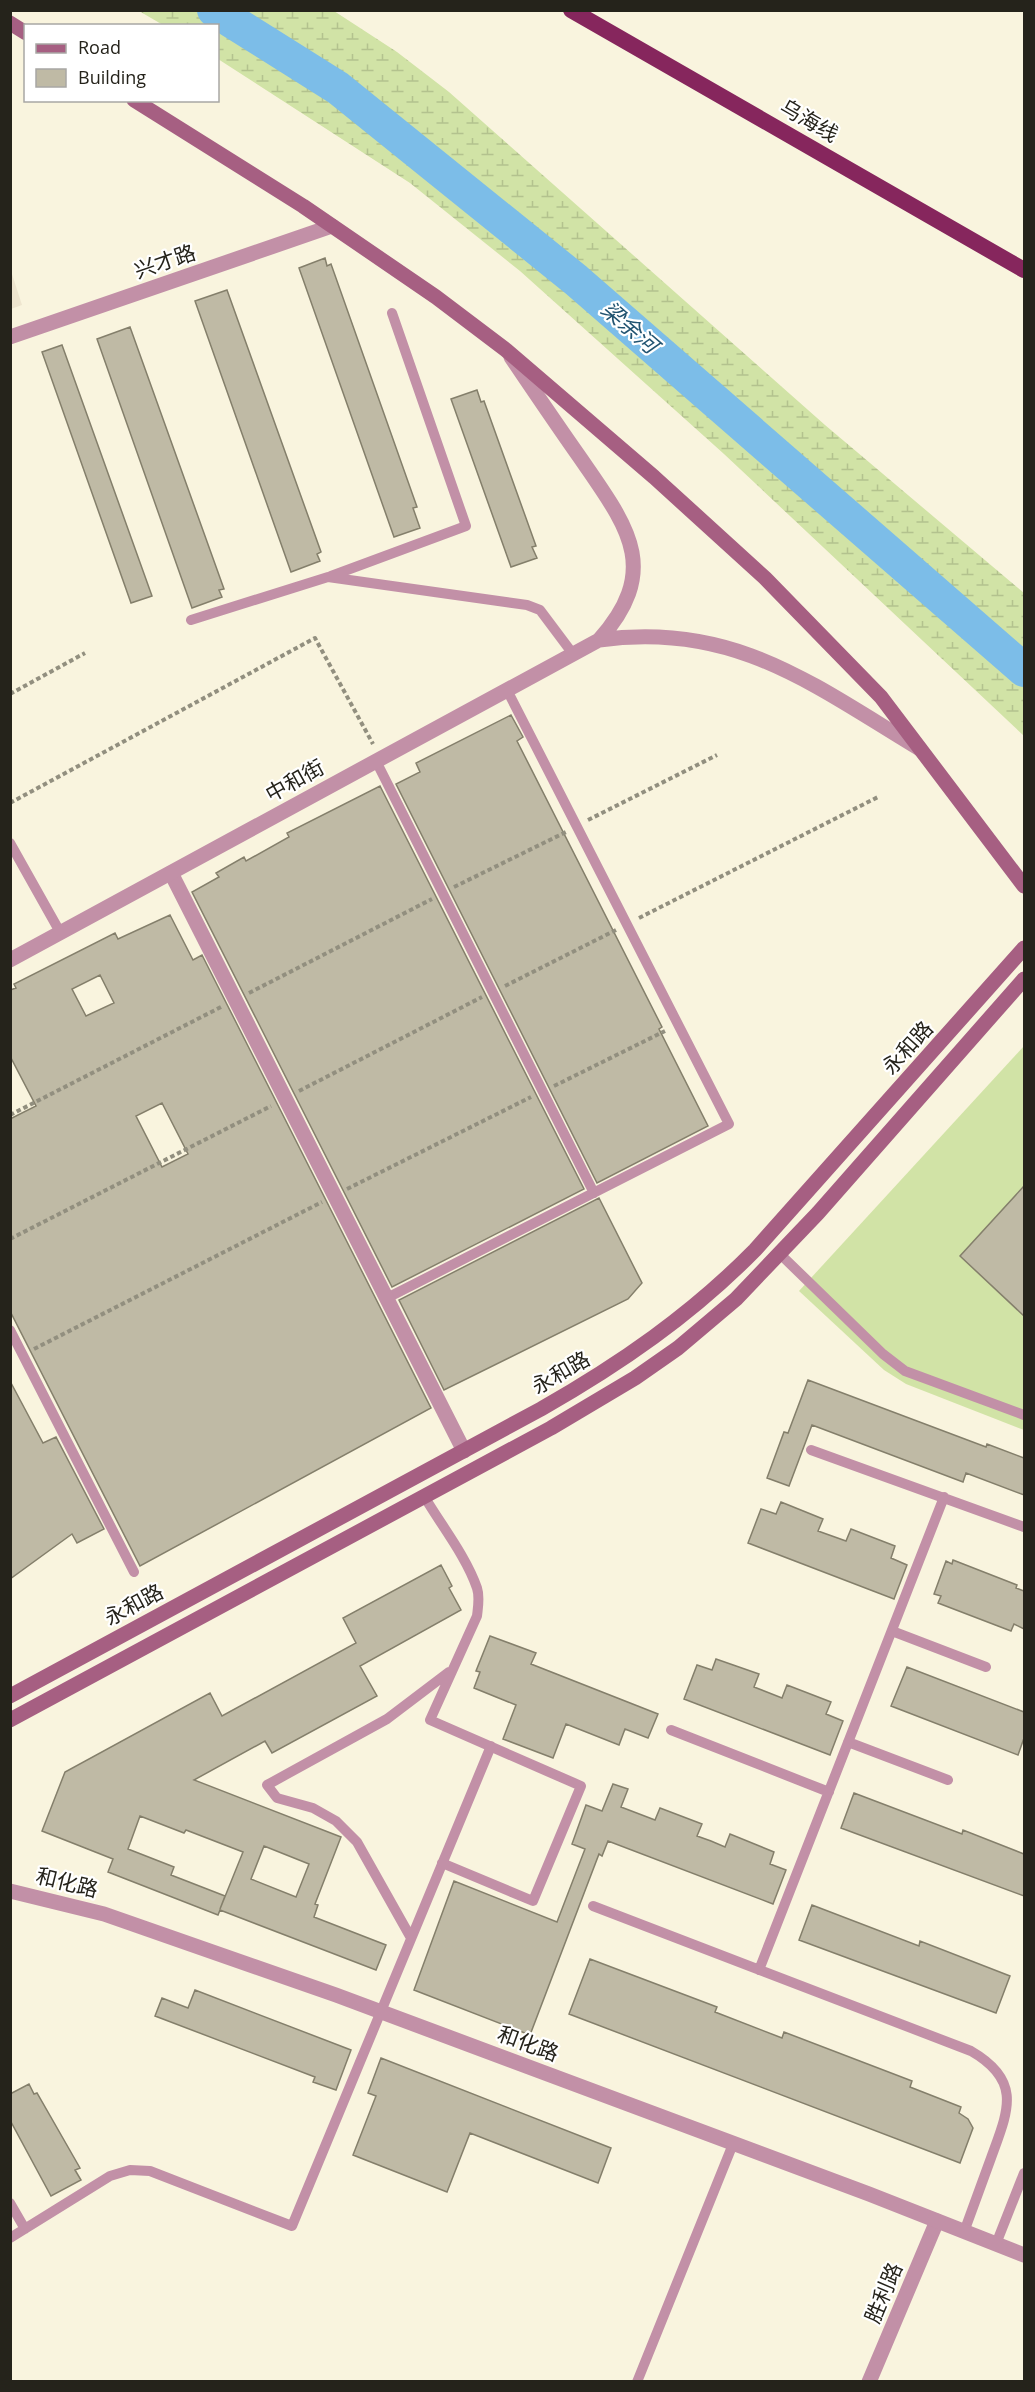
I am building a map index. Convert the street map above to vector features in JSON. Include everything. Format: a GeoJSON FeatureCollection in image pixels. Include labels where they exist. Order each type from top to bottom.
{"type":"FeatureCollection","features":[{"type":"Feature","properties":{"kind":"highway","name":"乌海线"},"geometry":{"type":"LineString","coordinates":[[571,10],[1024,270]]}},
{"type":"Feature","properties":{"kind":"main road"},"geometry":{"type":"LineString","coordinates":[[10,24],[24,32]]}},
{"type":"Feature","properties":{"kind":"main road"},"geometry":{"type":"LineString","coordinates":[[137,102],[332,226],[436,297],[506,350],[654,477],[765,578],[881,697],[1024,886]]}},
{"type":"Feature","properties":{"kind":"main road","name":"永和路"},"geometry":{"type":"LineString","coordinates":[[10,1696],[599,1376],[665,1331],[713,1292],[802,1198],[1024,948]]}},
{"type":"Feature","properties":{"kind":"main road","name":"永和路"},"geometry":{"type":"LineString","coordinates":[[10,1720],[424,1496],[635,1378],[711,1322],[780,1254],[1024,980]]}},
{"type":"Feature","properties":{"kind":"street","name":"兴才路"},"geometry":{"type":"LineString","coordinates":[[10,337],[332,226]]}},
{"type":"Feature","properties":{"kind":"street"},"geometry":{"type":"LineString","coordinates":[[506,350],[622,519],[629,536],[634,575],[628,597],[618,619],[599,640]]}},
{"type":"Feature","properties":{"kind":"street"},"geometry":{"type":"LineString","coordinates":[[599,640],[636,634],[724,645],[781,668],[924,752]]}},
{"type":"Feature","properties":{"kind":"street","name":"中和街"},"geometry":{"type":"LineString","coordinates":[[10,960],[599,640]]}},
{"type":"Feature","properties":{"kind":"street"},"geometry":{"type":"LineString","coordinates":[[171,873],[464,1450]]}},
{"type":"Feature","properties":{"kind":"street","name":"和化路"},"geometry":{"type":"LineString","coordinates":[[10,1891],[104,1914],[380,2012],[1024,2255]]}},
{"type":"Feature","properties":{"kind":"street","name":"胜利路"},"geometry":{"type":"LineString","coordinates":[[869,2382],[937,2221]]}},
{"type":"Feature","properties":{"kind":"lane"},"geometry":{"type":"LineString","coordinates":[[192,620],[328,577],[466,526],[392,313]]}},
{"type":"Feature","properties":{"kind":"lane"},"geometry":{"type":"LineString","coordinates":[[328,577],[527,604],[540,610],[573,654]]}},
{"type":"Feature","properties":{"kind":"lane"},"geometry":{"type":"LineString","coordinates":[[387,1298],[729,1124],[507,690]]}},
{"type":"Feature","properties":{"kind":"lane"},"geometry":{"type":"LineString","coordinates":[[378,760],[442,893],[594,1193]]}},
{"type":"Feature","properties":{"kind":"lane"},"geometry":{"type":"LineString","coordinates":[[10,843],[60,933]]}},
{"type":"Feature","properties":{"kind":"lane"},"geometry":{"type":"LineString","coordinates":[[780,1254],[883,1354],[905,1371],[1024,1415]]}},
{"type":"Feature","properties":{"kind":"lane"},"geometry":{"type":"LineString","coordinates":[[10,1330],[134,1572]]}},
{"type":"Feature","properties":{"kind":"lane"},"geometry":{"type":"LineString","coordinates":[[811,1450],[1024,1527]]}},
{"type":"Feature","properties":{"kind":"lane"},"geometry":{"type":"LineString","coordinates":[[424,1496],[477,1589],[477,1616],[430,1720],[581,1786],[533,1901],[442,1863]]}},
{"type":"Feature","properties":{"kind":"lane"},"geometry":{"type":"LineString","coordinates":[[759,1970],[944,1497]]}},
{"type":"Feature","properties":{"kind":"lane"},"geometry":{"type":"LineString","coordinates":[[892,1631],[987,1667]]}},
{"type":"Feature","properties":{"kind":"lane"},"geometry":{"type":"LineString","coordinates":[[411,1938],[357,1842],[336,1821],[313,1808],[277,1798],[267,1785],[387,1719],[452,1670]]}},
{"type":"Feature","properties":{"kind":"lane"},"geometry":{"type":"LineString","coordinates":[[671,1730],[829,1792]]}},
{"type":"Feature","properties":{"kind":"lane"},"geometry":{"type":"LineString","coordinates":[[848,1742],[948,1780]]}},
{"type":"Feature","properties":{"kind":"lane"},"geometry":{"type":"LineString","coordinates":[[10,2238],[110,2176],[130,2170],[150,2171],[292,2226],[491,1746]]}},
{"type":"Feature","properties":{"kind":"lane"},"geometry":{"type":"LineString","coordinates":[[593,1906],[971,2051],[993,2067],[1001,2077],[1006,2090],[1007,2114],[964,2232]]}},
{"type":"Feature","properties":{"kind":"lane"},"geometry":{"type":"LineString","coordinates":[[637,2382],[733,2144]]}},
{"type":"Feature","properties":{"kind":"lane"},"geometry":{"type":"LineString","coordinates":[[996,2244],[1024,2172]]}},
{"type":"Feature","properties":{"kind":"lane"},"geometry":{"type":"LineString","coordinates":[[10,2203],[25,2229]]}},
{"type":"Feature","properties":{"kind":"path"},"geometry":{"type":"LineString","coordinates":[[10,803],[315,638],[378,760]]}},
{"type":"Feature","properties":{"kind":"path"},"geometry":{"type":"LineString","coordinates":[[10,694],[85,653]]}},
{"type":"Feature","properties":{"kind":"path"},"geometry":{"type":"LineString","coordinates":[[10,1115],[442,893],[717,756]]}},
{"type":"Feature","properties":{"kind":"path"},"geometry":{"type":"LineString","coordinates":[[10,1239],[878,797]]}},
{"type":"Feature","properties":{"kind":"path"},"geometry":{"type":"LineString","coordinates":[[23,1354],[678,1024]]}},
{"type":"Feature","properties":{"kind":"shaded area"},"geometry":{"type":"Polygon","coordinates":[[[11,271],[22,305],[10,309],[11,271]]]}},
{"type":"Feature","properties":{"kind":"green space"},"geometry":{"type":"Polygon","coordinates":[[[139,11],[334,11],[397,52],[449,92],[825,425],[1024,593],[1024,736],[724,454],[520,271],[410,183],[219,60],[219,24],[161,24],[139,11]]]}},
{"type":"Feature","properties":{"kind":"green space"},"geometry":{"type":"Polygon","coordinates":[[[1024,1046],[1024,1430],[906,1384],[884,1370],[799,1291],[1024,1046]]]}},
{"type":"Feature","properties":{"kind":"building"},"geometry":{"type":"Polygon","coordinates":[[[325,258],[327,266],[331,264],[417,507],[413,508],[420,528],[394,537],[299,268],[325,258]]]}},
{"type":"Feature","properties":{"kind":"building"},"geometry":{"type":"Polygon","coordinates":[[[227,290],[321,552],[317,554],[320,561],[291,572],[195,301],[227,290]]]}},
{"type":"Feature","properties":{"kind":"building"},"geometry":{"type":"Polygon","coordinates":[[[130,327],[224,589],[219,590],[222,597],[192,608],[97,339],[130,327]]]}},
{"type":"Feature","properties":{"kind":"building"},"geometry":{"type":"Polygon","coordinates":[[[62,345],[152,596],[131,603],[42,352],[62,345]]]}},
{"type":"Feature","properties":{"kind":"building"},"geometry":{"type":"Polygon","coordinates":[[[477,390],[481,402],[484,401],[536,546],[532,547],[537,558],[511,567],[451,399],[477,390]]]}},
{"type":"Feature","properties":{"kind":"building"},"geometry":{"type":"Polygon","coordinates":[[[511,715],[523,737],[517,741],[662,1027],[659,1029],[708,1126],[597,1183],[396,784],[420,772],[416,763],[511,715]]]}},
{"type":"Feature","properties":{"kind":"building"},"geometry":{"type":"Polygon","coordinates":[[[380,786],[584,1189],[392,1287],[192,892],[219,877],[216,873],[244,857],[246,861],[289,837],[287,833],[380,786]]]}},
{"type":"Feature","properties":{"kind":"building"},"geometry":{"type":"Polygon","coordinates":[[[170,915],[193,960],[202,955],[431,1408],[140,1566],[10,1311],[10,1119],[36,1106],[10,1056],[10,990],[16,988],[14,984],[115,933],[118,939],[170,915]],[[100,975],[72,989],[86,1016],[114,1003],[100,975]],[[162,1103],[136,1116],[162,1167],[188,1154],[162,1103]]]}},
{"type":"Feature","properties":{"kind":"building"},"geometry":{"type":"Polygon","coordinates":[[[1024,1186],[1024,1316],[960,1256],[1024,1186]]]}},
{"type":"Feature","properties":{"kind":"building"},"geometry":{"type":"Polygon","coordinates":[[[599,1198],[642,1283],[628,1299],[444,1390],[399,1300],[599,1198]]]}},
{"type":"Feature","properties":{"kind":"building"},"geometry":{"type":"Polygon","coordinates":[[[808,1380],[986,1447],[987,1444],[1024,1458],[1024,1495],[966,1473],[963,1482],[812,1425],[789,1486],[767,1478],[784,1432],[788,1433],[808,1380]]]}},
{"type":"Feature","properties":{"kind":"building"},"geometry":{"type":"Polygon","coordinates":[[[10,1381],[43,1443],[56,1437],[104,1529],[77,1543],[72,1534],[10,1579],[10,1381]]]}},
{"type":"Feature","properties":{"kind":"building"},"geometry":{"type":"Polygon","coordinates":[[[781,1502],[823,1519],[818,1531],[846,1541],[851,1529],[895,1546],[891,1558],[907,1565],[894,1599],[748,1543],[761,1509],[776,1514],[781,1502]]]}},
{"type":"Feature","properties":{"kind":"building"},"geometry":{"type":"Polygon","coordinates":[[[953,1560],[1017,1585],[1016,1588],[1024,1591],[1024,1629],[1014,1624],[1011,1631],[938,1603],[941,1596],[934,1594],[946,1561],[952,1564],[953,1560]]]}},
{"type":"Feature","properties":{"kind":"building"},"geometry":{"type":"Polygon","coordinates":[[[441,1565],[452,1586],[449,1588],[461,1610],[360,1666],[377,1696],[272,1753],[265,1741],[194,1780],[341,1837],[315,1904],[318,1905],[314,1917],[386,1945],[376,1970],[220,1910],[218,1915],[108,1872],[113,1859],[42,1831],[65,1772],[210,1693],[222,1716],[356,1643],[343,1618],[441,1565]],[[140,1816],[128,1849],[174,1867],[171,1875],[225,1896],[220,1909],[243,1852],[186,1830],[184,1833],[140,1816]],[[264,1846],[251,1879],[296,1897],[309,1864],[264,1846]]]}},
{"type":"Feature","properties":{"kind":"building"},"geometry":{"type":"Polygon","coordinates":[[[490,1636],[536,1653],[531,1664],[658,1714],[648,1738],[625,1729],[619,1745],[566,1724],[553,1758],[503,1739],[516,1705],[474,1688],[480,1672],[476,1671],[490,1636]]]}},
{"type":"Feature","properties":{"kind":"building"},"geometry":{"type":"Polygon","coordinates":[[[716,1659],[759,1674],[754,1687],[782,1698],[787,1685],[831,1702],[826,1714],[843,1721],[830,1755],[684,1699],[697,1665],[712,1670],[716,1659]]]}},
{"type":"Feature","properties":{"kind":"building"},"geometry":{"type":"Polygon","coordinates":[[[907,1667],[1024,1712],[1024,1738],[1018,1755],[891,1706],[907,1667]]]}},
{"type":"Feature","properties":{"kind":"building"},"geometry":{"type":"Polygon","coordinates":[[[613,1784],[628,1789],[621,1807],[655,1820],[660,1808],[702,1824],[697,1836],[725,1847],[730,1834],[774,1852],[770,1864],[786,1870],[773,1904],[608,1841],[602,1856],[599,1854],[530,2035],[414,1990],[454,1881],[557,1922],[585,1849],[572,1844],[586,1805],[602,1811],[613,1784]]]}},
{"type":"Feature","properties":{"kind":"building"},"geometry":{"type":"Polygon","coordinates":[[[854,1793],[962,1834],[963,1830],[1024,1854],[1024,1896],[841,1828],[854,1793]]]}},
{"type":"Feature","properties":{"kind":"building"},"geometry":{"type":"Polygon","coordinates":[[[812,1905],[919,1946],[920,1941],[1010,1976],[996,2013],[799,1940],[812,1905]]]}},
{"type":"Feature","properties":{"kind":"building"},"geometry":{"type":"Polygon","coordinates":[[[590,1959],[717,2007],[715,2012],[782,2038],[784,2032],[912,2081],[910,2087],[961,2107],[959,2113],[968,2119],[973,2128],[960,2163],[569,2014],[590,1959]]]}},
{"type":"Feature","properties":{"kind":"building"},"geometry":{"type":"Polygon","coordinates":[[[195,1990],[351,2050],[336,2090],[313,2082],[315,2077],[155,2016],[162,1998],[188,2008],[195,1990]]]}},
{"type":"Feature","properties":{"kind":"building"},"geometry":{"type":"Polygon","coordinates":[[[381,2058],[611,2148],[598,2183],[470,2133],[447,2192],[353,2155],[376,2096],[368,2093],[381,2058]]]}},
{"type":"Feature","properties":{"kind":"building"},"geometry":{"type":"Polygon","coordinates":[[[29,2084],[34,2094],[37,2093],[80,2168],[75,2170],[81,2180],[51,2196],[10,2120],[10,2094],[29,2084]]]}},
{"type":"Feature","properties":{"kind":"waterway","name":"梁余河"},"geometry":{"type":"LineString","coordinates":[[214,10],[338,88],[576,280],[1024,670]]}}]}
